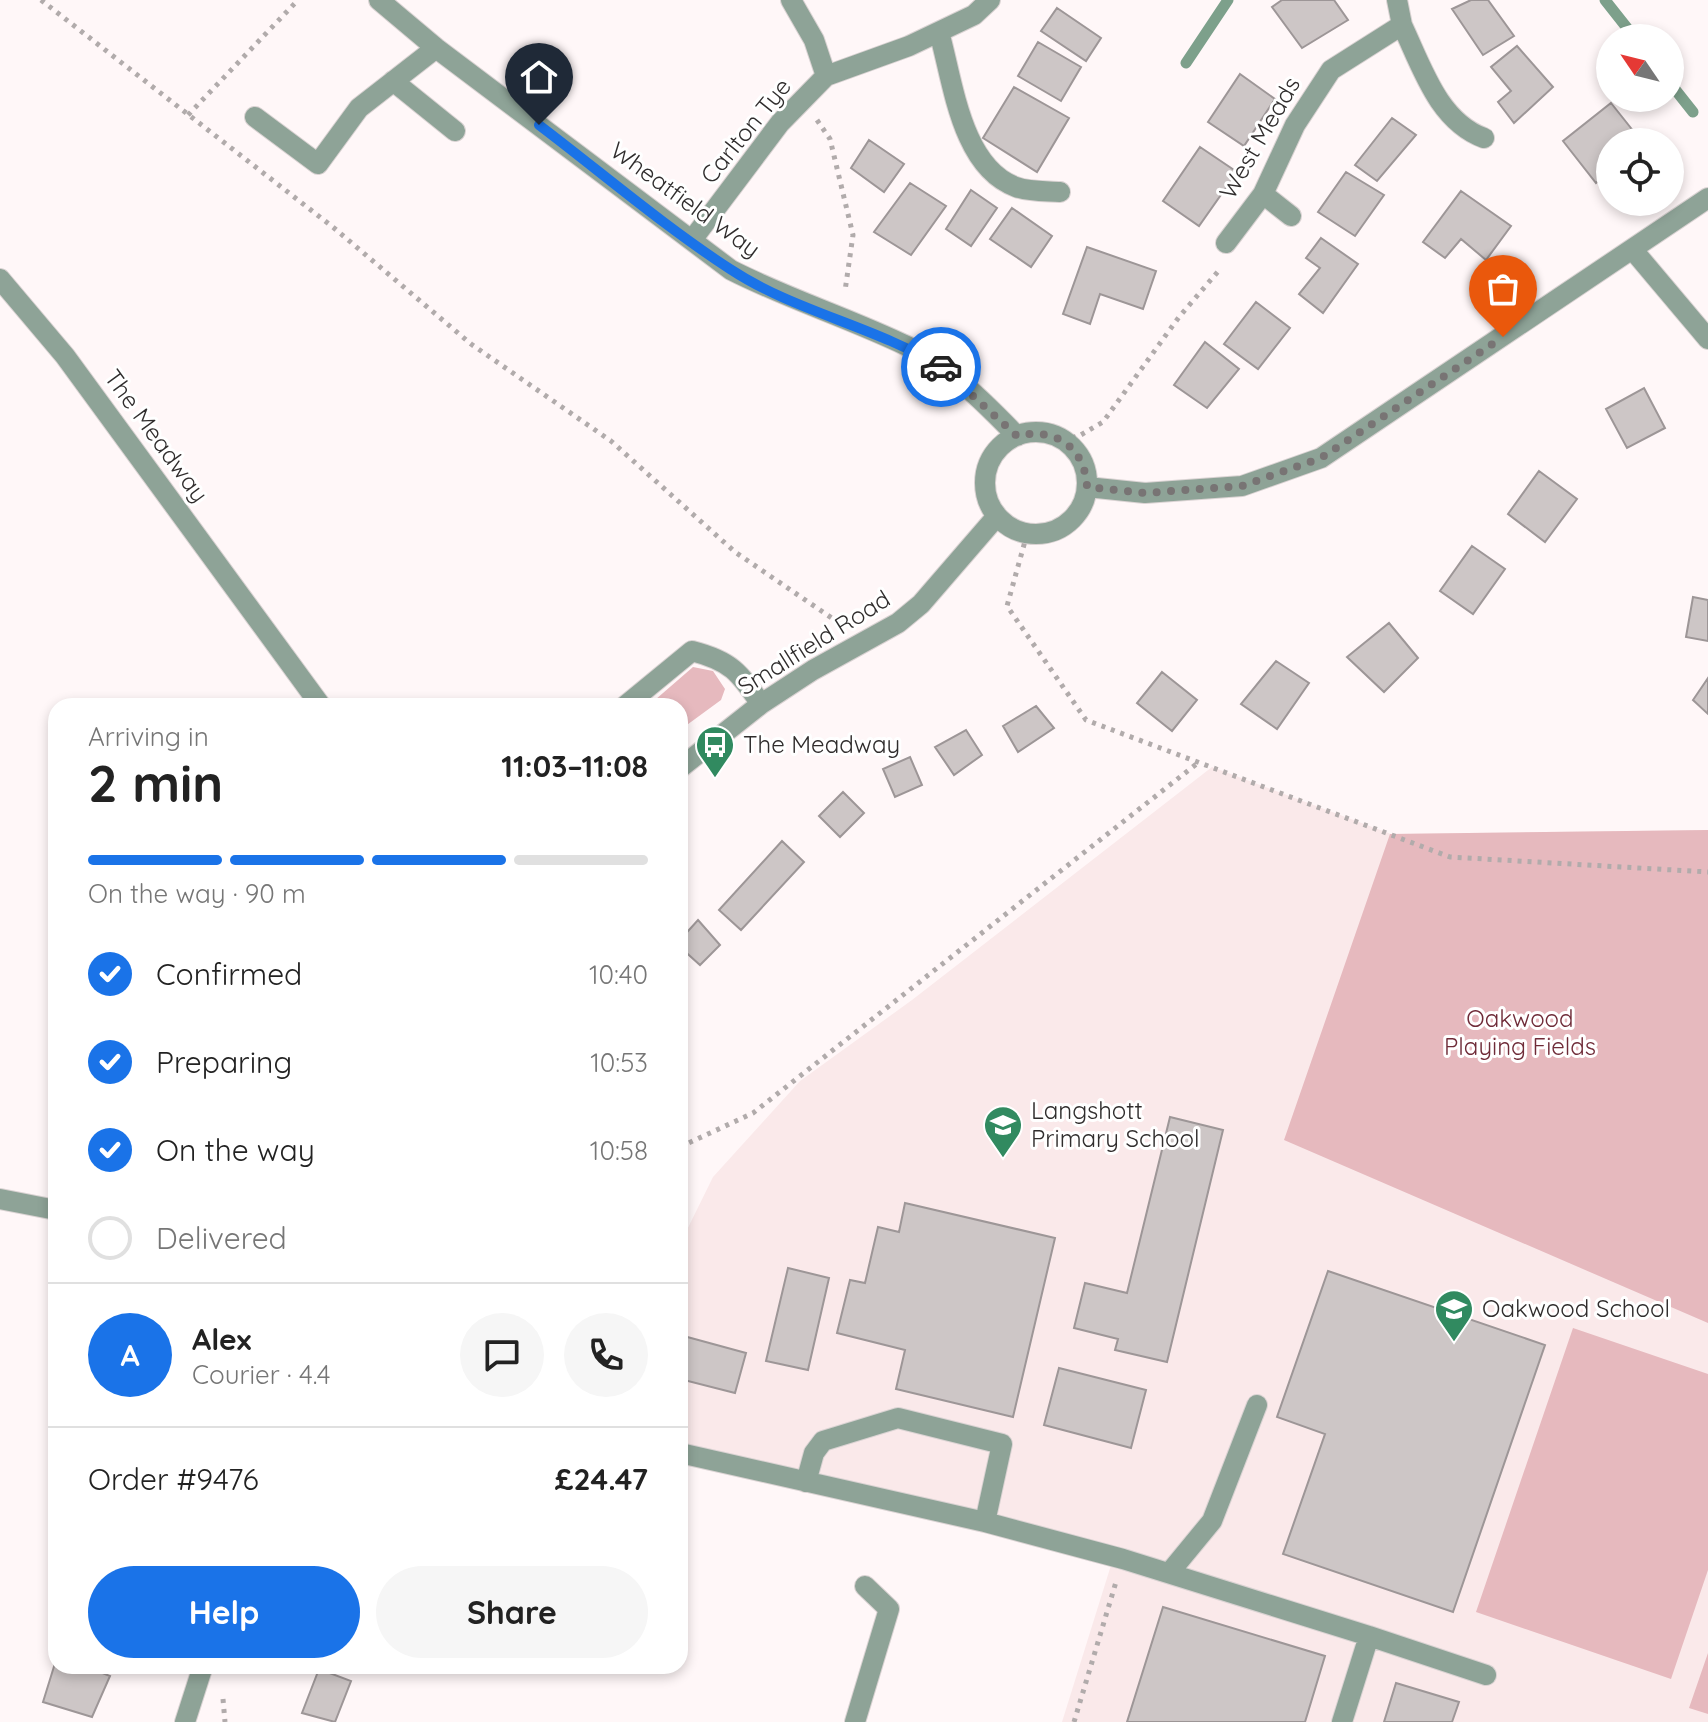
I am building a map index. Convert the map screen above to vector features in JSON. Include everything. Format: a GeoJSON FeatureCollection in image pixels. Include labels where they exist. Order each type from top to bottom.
{"type":"FeatureCollection","features":[{"type":"Feature","properties":{"kind":"street","name":"Wheatfield Way"},"geometry":{"type":"LineString","coordinates":[[379,0],[436,48],[731,270],[784,297],[908,347],[943,368],[1017,436]]}},
{"type":"Feature","properties":{"kind":"street"},"geometry":{"type":"LineString","coordinates":[[791,0],[814,40],[826,76]]}},
{"type":"Feature","properties":{"kind":"street","name":"Carlton Tye"},"geometry":{"type":"LineString","coordinates":[[692,240],[780,123],[826,76],[939,32],[974,15],[990,0]]}},
{"type":"Feature","properties":{"kind":"street"},"geometry":{"type":"LineString","coordinates":[[1397,0],[1402,25],[1452,119],[1466,131],[1484,138]]}},
{"type":"Feature","properties":{"kind":"street","name":"West Meads"},"geometry":{"type":"LineString","coordinates":[[1226,243],[1263,194],[1295,125],[1331,70],[1402,25]]}},
{"type":"Feature","properties":{"kind":"street"},"geometry":{"type":"LineString","coordinates":[[939,32],[971,144],[985,166],[1016,187],[1060,192]]}},
{"type":"Feature","properties":{"kind":"street"},"geometry":{"type":"LineString","coordinates":[[255,117],[318,164],[359,108],[436,48]]}},
{"type":"Feature","properties":{"kind":"street"},"geometry":{"type":"LineString","coordinates":[[393,81],[455,131]]}},
{"type":"Feature","properties":{"kind":"street"},"geometry":{"type":"LineString","coordinates":[[1263,194],[1291,216]]}},
{"type":"Feature","properties":{"kind":"street"},"geometry":{"type":"LineString","coordinates":[[1087,487],[1145,493],[1242,486],[1321,458],[1708,198]]}},
{"type":"Feature","properties":{"kind":"street"},"geometry":{"type":"LineString","coordinates":[[1633,250],[1708,339]]}},
{"type":"Feature","properties":{"kind":"street","name":"The Meadway"},"geometry":{"type":"LineString","coordinates":[[0,279],[65,356],[315,698]]}},
{"type":"Feature","properties":{"kind":"street"},"geometry":{"type":"LineString","coordinates":[[1048,434],[1062,440],[1081,460],[1087,487],[1074,518],[1044,534],[1027,534],[1010,527],[997,516],[986,490],[990,462],[1001,446],[1017,436],[1048,434]]}},
{"type":"Feature","properties":{"kind":"street","name":"Smallfield Road"},"geometry":{"type":"LineString","coordinates":[[688,762],[761,704],[813,670],[872,639],[921,604],[997,516]]}},
{"type":"Feature","properties":{"kind":"street"},"geometry":{"type":"LineString","coordinates":[[635,698],[692,651],[719,658],[738,671],[761,704]]}},
{"type":"Feature","properties":{"kind":"street"},"geometry":{"type":"LineString","coordinates":[[0,1199],[48,1208]]}},
{"type":"Feature","properties":{"kind":"street"},"geometry":{"type":"LineString","coordinates":[[1170,1572],[1212,1521],[1257,1405]]}},
{"type":"Feature","properties":{"kind":"street"},"geometry":{"type":"LineString","coordinates":[[806,1482],[814,1453],[823,1441],[898,1418],[1002,1444],[985,1522]]}},
{"type":"Feature","properties":{"kind":"street"},"geometry":{"type":"LineString","coordinates":[[688,1455],[985,1522],[1123,1559],[1486,1675]]}},
{"type":"Feature","properties":{"kind":"street"},"geometry":{"type":"LineString","coordinates":[[855,1722],[889,1609],[865,1586]]}},
{"type":"Feature","properties":{"kind":"street"},"geometry":{"type":"LineString","coordinates":[[1342,1722],[1369,1636]]}},
{"type":"Feature","properties":{"kind":"street"},"geometry":{"type":"LineString","coordinates":[[185,1722],[200,1674]]}},
{"type":"Feature","properties":{"kind":"path"},"geometry":{"type":"LineString","coordinates":[[41,0],[334,228],[471,344],[611,441],[735,552],[837,622],[872,639]]}},
{"type":"Feature","properties":{"kind":"path"},"geometry":{"type":"LineString","coordinates":[[188,115],[298,0]]}},
{"type":"Feature","properties":{"kind":"path"},"geometry":{"type":"LineString","coordinates":[[803,99],[830,139],[853,235],[841,319]]}},
{"type":"Feature","properties":{"kind":"path"},"geometry":{"type":"LineString","coordinates":[[1062,440],[1103,422],[1179,317],[1235,252],[1226,243]]}},
{"type":"Feature","properties":{"kind":"path"},"geometry":{"type":"LineString","coordinates":[[1027,534],[1007,606],[1086,720],[1450,857],[1708,872]]}},
{"type":"Feature","properties":{"kind":"path"},"geometry":{"type":"LineString","coordinates":[[688,1143],[753,1113],[1199,762]]}},
{"type":"Feature","properties":{"kind":"path"},"geometry":{"type":"LineString","coordinates":[[1074,1722],[1123,1559]]}},
{"type":"Feature","properties":{"kind":"shaded area"},"geometry":{"type":"Polygon","coordinates":[[[1212,767],[1391,834],[1708,830],[1708,1722],[1062,1722],[1117,1546],[985,1522],[688,1455],[688,1228],[713,1177],[800,1081],[912,1000],[1212,767]]]}},
{"type":"Feature","properties":{"kind":"green space"},"geometry":{"type":"Polygon","coordinates":[[[693,667],[713,671],[725,689],[721,700],[688,724],[688,698],[657,698],[693,667]]]}},
{"type":"Feature","properties":{"kind":"green space","name":"Oakwood Playing Fields"},"geometry":{"type":"Polygon","coordinates":[[[1708,830],[1708,1323],[1284,1140],[1390,834],[1708,830]]]}},
{"type":"Feature","properties":{"kind":"green space"},"geometry":{"type":"Polygon","coordinates":[[[1573,1328],[1708,1374],[1708,1570],[1671,1679],[1476,1612],[1573,1328]]]}},
{"type":"Feature","properties":{"kind":"green space"},"geometry":{"type":"Polygon","coordinates":[[[1708,1653],[1708,1714],[1689,1708],[1708,1653]]]}},
{"type":"Feature","properties":{"kind":"building"},"geometry":{"type":"Polygon","coordinates":[[[1282,0],[1334,0],[1348,20],[1302,48],[1272,7],[1282,0]]]}},
{"type":"Feature","properties":{"kind":"building"},"geometry":{"type":"Polygon","coordinates":[[[1471,0],[1488,0],[1514,36],[1483,55],[1452,9],[1471,0]]]}},
{"type":"Feature","properties":{"kind":"building"},"geometry":{"type":"Polygon","coordinates":[[[1057,8],[1101,38],[1086,61],[1041,31],[1057,8]]]}},
{"type":"Feature","properties":{"kind":"building"},"geometry":{"type":"Polygon","coordinates":[[[1038,42],[1081,67],[1061,101],[1018,76],[1038,42]]]}},
{"type":"Feature","properties":{"kind":"building"},"geometry":{"type":"Polygon","coordinates":[[[1517,46],[1553,87],[1514,123],[1498,102],[1511,91],[1491,67],[1517,46]]]}},
{"type":"Feature","properties":{"kind":"building"},"geometry":{"type":"Polygon","coordinates":[[[1240,74],[1275,99],[1244,146],[1208,122],[1240,74]]]}},
{"type":"Feature","properties":{"kind":"building"},"geometry":{"type":"Polygon","coordinates":[[[1014,87],[1069,118],[1037,172],[983,138],[1014,87]]]}},
{"type":"Feature","properties":{"kind":"building"},"geometry":{"type":"Polygon","coordinates":[[[1600,112],[1618,112],[1631,128],[1596,128],[1596,183],[1563,141],[1600,112]]]}},
{"type":"Feature","properties":{"kind":"building"},"geometry":{"type":"Polygon","coordinates":[[[1392,118],[1416,135],[1377,181],[1355,165],[1392,118]]]}},
{"type":"Feature","properties":{"kind":"building"},"geometry":{"type":"Polygon","coordinates":[[[869,140],[904,164],[884,192],[851,168],[869,140]]]}},
{"type":"Feature","properties":{"kind":"building"},"geometry":{"type":"Polygon","coordinates":[[[1200,147],[1237,172],[1199,226],[1163,201],[1200,147]]]}},
{"type":"Feature","properties":{"kind":"building"},"geometry":{"type":"Polygon","coordinates":[[[1346,172],[1384,195],[1355,236],[1318,212],[1346,172]]]}},
{"type":"Feature","properties":{"kind":"building"},"geometry":{"type":"Polygon","coordinates":[[[910,183],[946,206],[911,255],[874,232],[910,183]]]}},
{"type":"Feature","properties":{"kind":"building"},"geometry":{"type":"Polygon","coordinates":[[[971,190],[997,208],[971,246],[946,229],[971,190]]]}},
{"type":"Feature","properties":{"kind":"building"},"geometry":{"type":"Polygon","coordinates":[[[1461,191],[1511,226],[1486,260],[1461,239],[1445,258],[1423,242],[1461,191]]]}},
{"type":"Feature","properties":{"kind":"building"},"geometry":{"type":"Polygon","coordinates":[[[1012,208],[1052,236],[1031,267],[990,239],[1012,208]]]}},
{"type":"Feature","properties":{"kind":"building"},"geometry":{"type":"Polygon","coordinates":[[[1321,238],[1358,264],[1323,313],[1299,294],[1320,268],[1306,258],[1321,238]]]}},
{"type":"Feature","properties":{"kind":"building"},"geometry":{"type":"Polygon","coordinates":[[[1087,247],[1156,271],[1143,309],[1100,294],[1090,324],[1063,314],[1087,247]]]}},
{"type":"Feature","properties":{"kind":"building"},"geometry":{"type":"Polygon","coordinates":[[[1256,302],[1290,328],[1258,369],[1224,344],[1256,302]]]}},
{"type":"Feature","properties":{"kind":"building"},"geometry":{"type":"Polygon","coordinates":[[[1205,342],[1239,369],[1207,408],[1174,385],[1205,342]]]}},
{"type":"Feature","properties":{"kind":"building"},"geometry":{"type":"Polygon","coordinates":[[[1644,388],[1665,428],[1627,448],[1606,409],[1644,388]]]}},
{"type":"Feature","properties":{"kind":"building"},"geometry":{"type":"Polygon","coordinates":[[[1539,471],[1577,499],[1545,542],[1508,514],[1539,471]]]}},
{"type":"Feature","properties":{"kind":"building"},"geometry":{"type":"Polygon","coordinates":[[[1472,546],[1505,569],[1473,614],[1440,591],[1472,546]]]}},
{"type":"Feature","properties":{"kind":"building"},"geometry":{"type":"Polygon","coordinates":[[[1693,597],[1708,600],[1708,641],[1686,637],[1693,597]]]}},
{"type":"Feature","properties":{"kind":"building"},"geometry":{"type":"Polygon","coordinates":[[[1389,623],[1418,658],[1384,692],[1347,657],[1389,623]]]}},
{"type":"Feature","properties":{"kind":"building"},"geometry":{"type":"Polygon","coordinates":[[[1276,661],[1309,683],[1277,729],[1241,704],[1276,661]]]}},
{"type":"Feature","properties":{"kind":"building"},"geometry":{"type":"Polygon","coordinates":[[[1162,672],[1197,700],[1172,731],[1137,703],[1162,672]]]}},
{"type":"Feature","properties":{"kind":"building"},"geometry":{"type":"Polygon","coordinates":[[[1708,678],[1708,714],[1693,700],[1708,678]]]}},
{"type":"Feature","properties":{"kind":"building"},"geometry":{"type":"Polygon","coordinates":[[[1036,706],[1054,728],[1018,752],[1003,726],[1036,706]]]}},
{"type":"Feature","properties":{"kind":"building"},"geometry":{"type":"Polygon","coordinates":[[[966,730],[982,755],[954,775],[935,747],[966,730]]]}},
{"type":"Feature","properties":{"kind":"building"},"geometry":{"type":"Polygon","coordinates":[[[910,757],[922,785],[895,797],[883,769],[910,757]]]}},
{"type":"Feature","properties":{"kind":"building"},"geometry":{"type":"Polygon","coordinates":[[[843,792],[864,813],[840,837],[819,816],[843,792]]]}},
{"type":"Feature","properties":{"kind":"building"},"geometry":{"type":"Polygon","coordinates":[[[782,841],[804,862],[741,930],[719,910],[782,841]]]}},
{"type":"Feature","properties":{"kind":"building"},"geometry":{"type":"Polygon","coordinates":[[[698,920],[720,945],[700,965],[688,954],[688,931],[698,920]]]}},
{"type":"Feature","properties":{"kind":"building"},"geometry":{"type":"Polygon","coordinates":[[[1170,1117],[1223,1130],[1167,1362],[1115,1350],[1118,1339],[1074,1328],[1085,1283],[1127,1293],[1170,1117]]]}},
{"type":"Feature","properties":{"kind":"building"},"geometry":{"type":"Polygon","coordinates":[[[905,1203],[1055,1238],[1013,1417],[896,1389],[905,1350],[837,1333],[850,1280],[865,1283],[878,1227],[899,1232],[905,1203]]]}},
{"type":"Feature","properties":{"kind":"building"},"geometry":{"type":"Polygon","coordinates":[[[788,1268],[829,1278],[808,1370],[766,1361],[788,1268]]]}},
{"type":"Feature","properties":{"kind":"building"},"geometry":{"type":"Polygon","coordinates":[[[1328,1271],[1545,1345],[1453,1612],[1283,1554],[1325,1434],[1277,1417],[1328,1271]]]}},
{"type":"Feature","properties":{"kind":"building"},"geometry":{"type":"Polygon","coordinates":[[[688,1337],[746,1353],[735,1393],[688,1381],[688,1337]]]}},
{"type":"Feature","properties":{"kind":"building"},"geometry":{"type":"Polygon","coordinates":[[[1059,1368],[1146,1390],[1131,1448],[1044,1425],[1059,1368]]]}},
{"type":"Feature","properties":{"kind":"building"},"geometry":{"type":"Polygon","coordinates":[[[1163,1607],[1325,1656],[1305,1722],[1127,1722],[1163,1607]]]}},
{"type":"Feature","properties":{"kind":"building"},"geometry":{"type":"Polygon","coordinates":[[[52,1674],[110,1676],[92,1717],[43,1702],[52,1674]]]}},
{"type":"Feature","properties":{"kind":"building"},"geometry":{"type":"Polygon","coordinates":[[[317,1674],[332,1674],[351,1681],[335,1722],[302,1713],[317,1674]]]}},
{"type":"Feature","properties":{"kind":"building"},"geometry":{"type":"Polygon","coordinates":[[[1396,1683],[1459,1702],[1452,1722],[1384,1722],[1396,1683]]]}},
{"type":"Feature","properties":{"kind":"waterway"},"geometry":{"type":"LineString","coordinates":[[1186,63],[1228,0]]}},
{"type":"Feature","properties":{"kind":"waterway"},"geometry":{"type":"LineString","coordinates":[[1605,0],[1624,24]]}},
{"type":"Feature","properties":{"kind":"waterway"},"geometry":{"type":"LineString","coordinates":[[1684,101],[1693,112]]}},
{"type":"Feature","properties":{"kind":"way so far"},"geometry":{"type":"LineString","coordinates":[[941,367],[991,409],[1017,436],[1032,432],[1048,434],[1073,448],[1086,473],[1087,487],[1145,493],[1242,486],[1321,458],[1503,337]]}},
{"type":"Feature","properties":{"kind":"place","name":"The Meadway"},"geometry":{"type":"Point","coordinates":[715,779]}},
{"type":"Feature","properties":{"kind":"place","name":"Langshott Primary School"},"geometry":{"type":"Point","coordinates":[1003,1159]}},
{"type":"Feature","properties":{"kind":"place","name":"Oakwood School"},"geometry":{"type":"Point","coordinates":[1454,1343]}},
{"type":"Feature","properties":{"kind":"route"},"geometry":{"type":"LineString","coordinates":[[539,125],[731,270],[784,297],[908,347],[941,367]]}}]}
